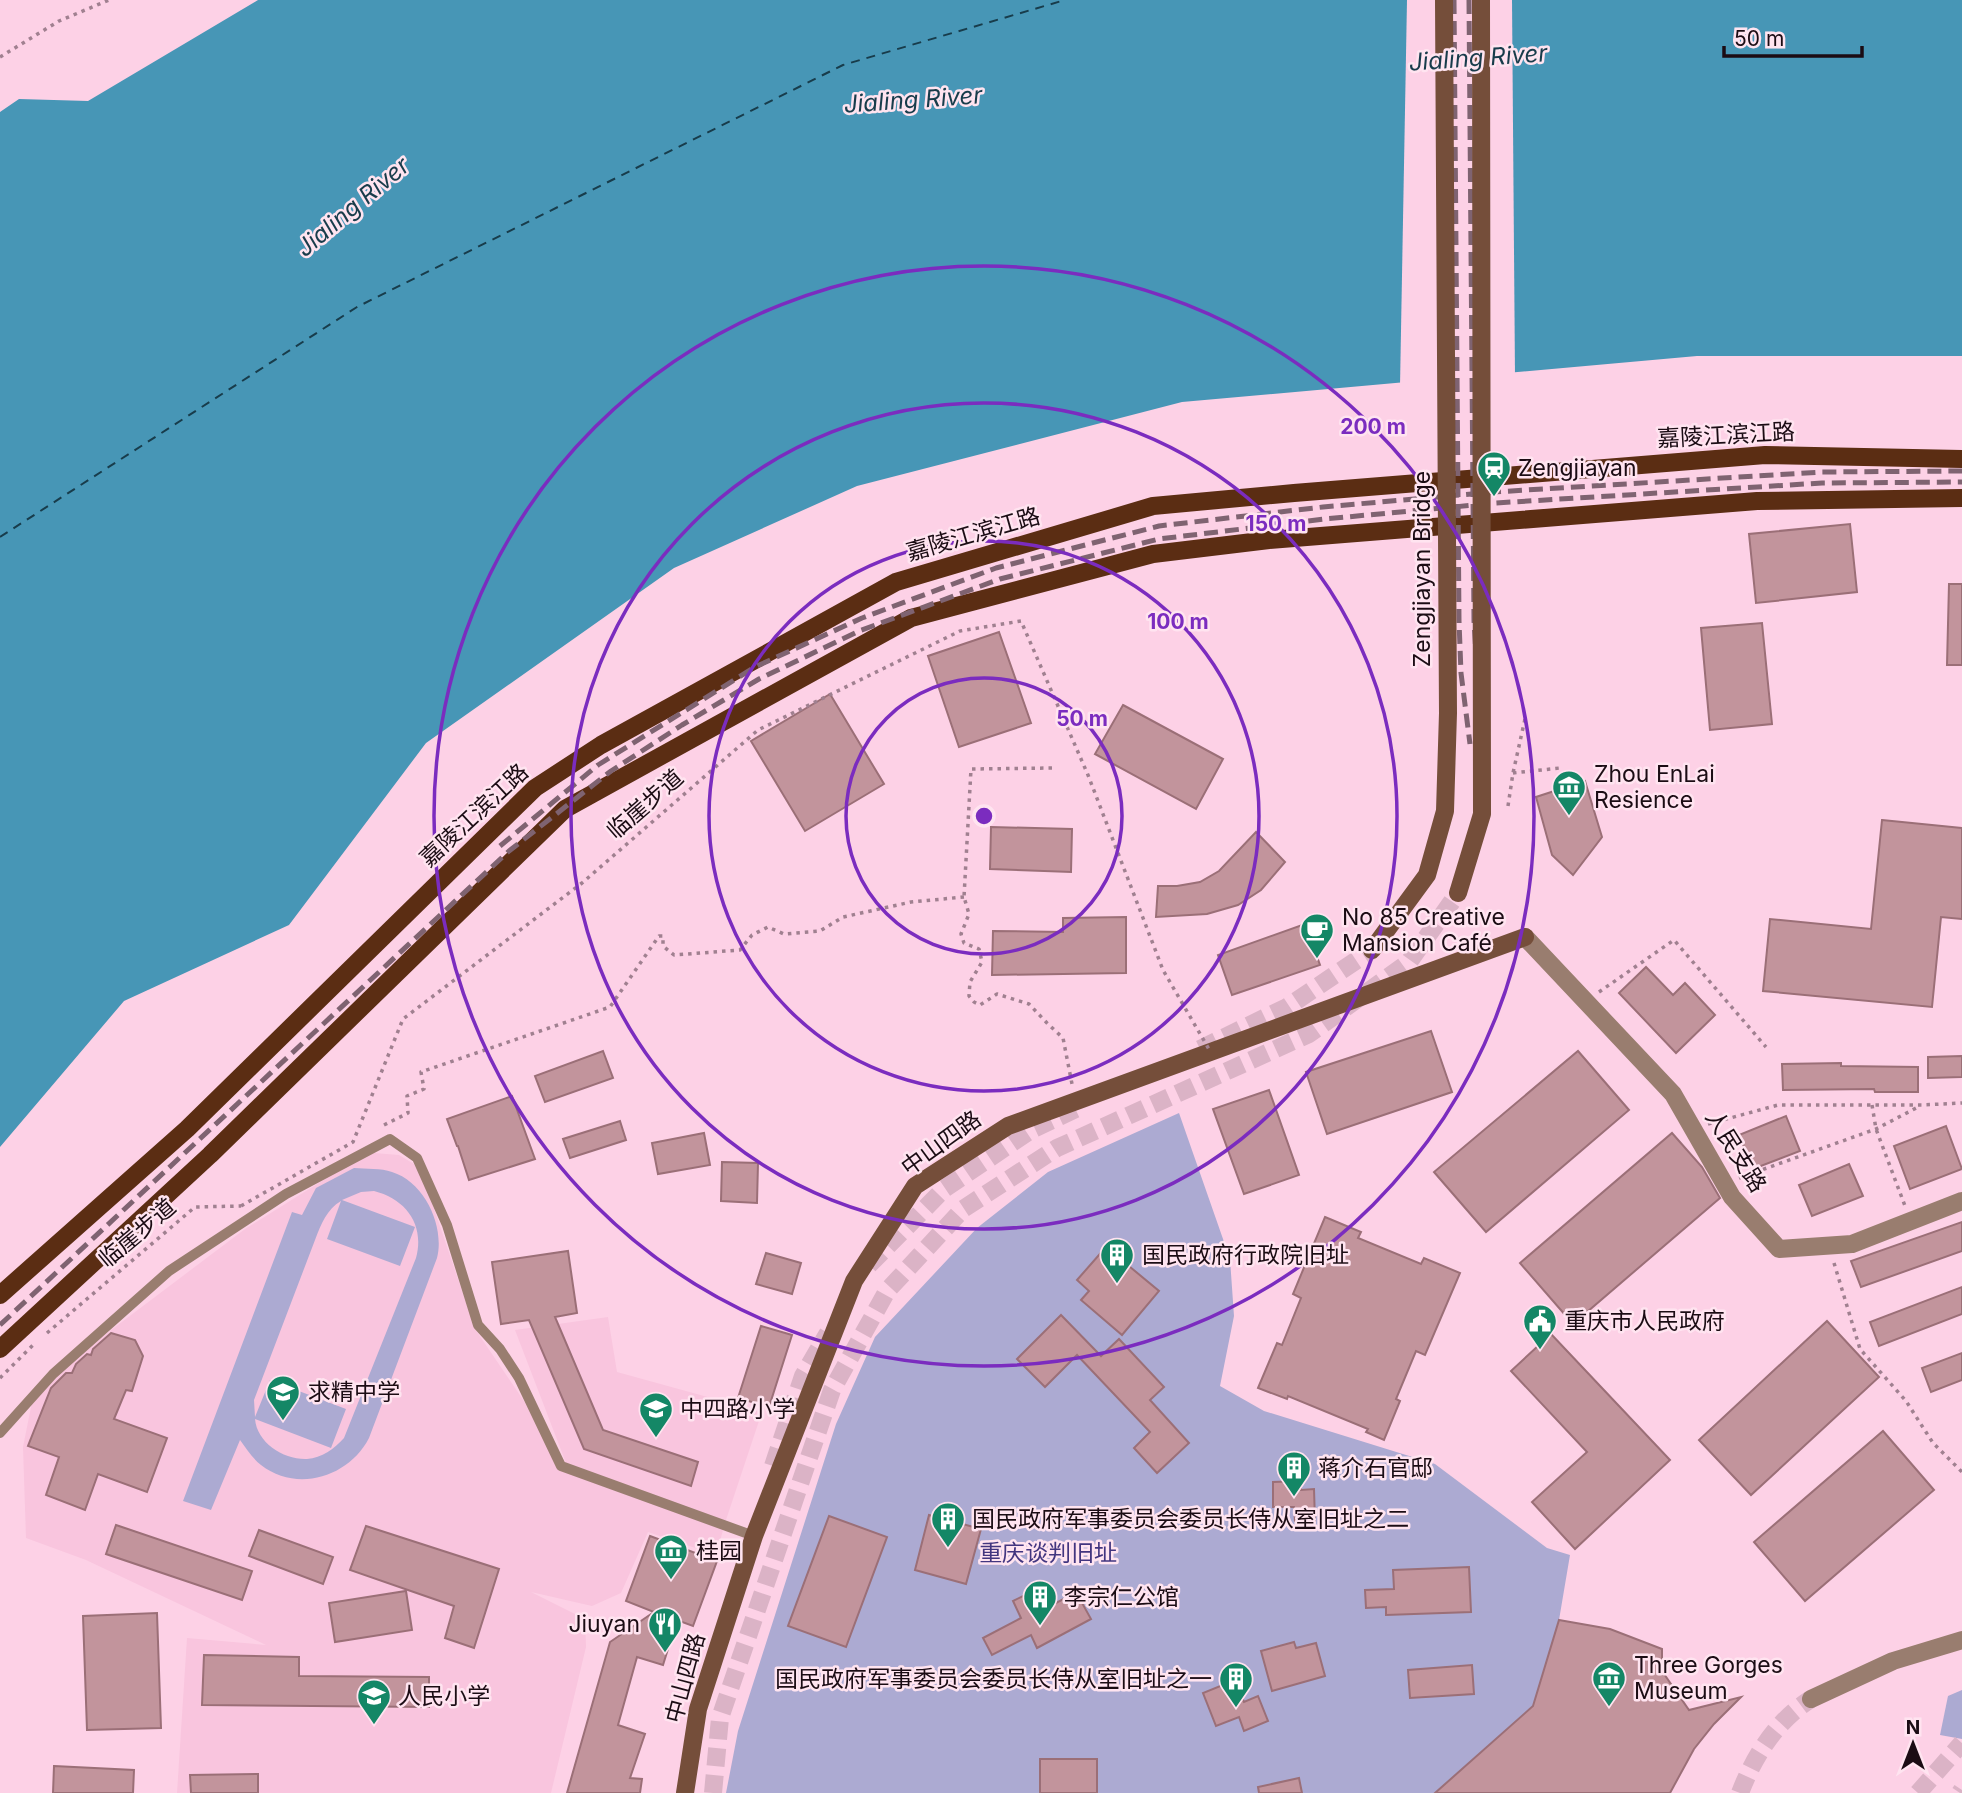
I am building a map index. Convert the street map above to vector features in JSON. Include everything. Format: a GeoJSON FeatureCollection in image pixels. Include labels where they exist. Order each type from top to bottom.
{"type":"FeatureCollection","features":[{"type":"Feature","properties":{"kind":"main road","name":"Zengjiayan Bridge"},"geometry":{"type":"LineString","coordinates":[[1372,950],[1427,875],[1445,811],[1448,713],[1444,0]]}},
{"type":"Feature","properties":{"kind":"main road"},"geometry":{"type":"LineString","coordinates":[[1458,893],[1482,814],[1481,0]]}},
{"type":"Feature","properties":{"kind":"main road","name":"嘉陵江滨江路"},"geometry":{"type":"LineString","coordinates":[[0,1295],[187,1129],[535,788],[601,745],[896,582],[1153,506],[1765,455],[1962,459]]}},
{"type":"Feature","properties":{"kind":"main road"},"geometry":{"type":"LineString","coordinates":[[0,1349],[210,1155],[565,809],[911,618],[1153,554],[1269,540],[1757,501],[1962,498]]}},
{"type":"Feature","properties":{"kind":"main road","name":"中山四路"},"geometry":{"type":"LineString","coordinates":[[685,1793],[698,1709],[754,1536],[854,1281],[915,1186],[1008,1126],[1525,937]]}},
{"type":"Feature","properties":{"kind":"street","name":"人民支路"},"geometry":{"type":"LineString","coordinates":[[1525,937],[1673,1094],[1732,1197],[1779,1249],[1852,1244],[1962,1201]]}},
{"type":"Feature","properties":{"kind":"street"},"geometry":{"type":"LineString","coordinates":[[1811,1699],[1893,1661],[1962,1640]]}},
{"type":"Feature","properties":{"kind":"lane"},"geometry":{"type":"LineString","coordinates":[[0,1433],[53,1374],[169,1271],[286,1194],[390,1139],[417,1158],[447,1225],[478,1325],[500,1349],[519,1378],[561,1466],[754,1536]]}},
{"type":"Feature","properties":{"kind":"path"},"geometry":{"type":"LineString","coordinates":[[0,57],[59,21],[109,0]]}},
{"type":"Feature","properties":{"kind":"path","name":"临崖步道"},"geometry":{"type":"LineString","coordinates":[[0,1378],[42,1337],[195,1207],[241,1206],[354,1140],[403,1019],[582,883],[758,730],[960,631],[1021,621],[1088,775],[1163,970],[1210,1051]]}},
{"type":"Feature","properties":{"kind":"path"},"geometry":{"type":"LineString","coordinates":[[1508,806],[1525,719]]}},
{"type":"Feature","properties":{"kind":"path"},"geometry":{"type":"LineString","coordinates":[[1052,768],[971,769],[964,897],[969,914],[961,934],[964,943],[979,949],[982,962],[970,982],[969,996],[980,1005],[997,994],[1029,1004],[1063,1038],[1070,1080],[1080,1099]]}},
{"type":"Feature","properties":{"kind":"path"},"geometry":{"type":"LineString","coordinates":[[1513,773],[1560,768]]}},
{"type":"Feature","properties":{"kind":"path"},"geometry":{"type":"LineString","coordinates":[[376,1129],[408,1113],[407,1096],[424,1089],[421,1072],[610,1007],[659,936],[663,936],[663,946],[674,955],[740,950],[752,935],[768,927],[784,934],[820,931],[843,917],[911,902],[964,897]]}},
{"type":"Feature","properties":{"kind":"path"},"geometry":{"type":"LineString","coordinates":[[1585,1001],[1674,940],[1766,1047]]}},
{"type":"Feature","properties":{"kind":"path"},"geometry":{"type":"LineString","coordinates":[[1693,1128],[1778,1105],[1962,1103]]}},
{"type":"Feature","properties":{"kind":"path"},"geometry":{"type":"LineString","coordinates":[[1872,1105],[1877,1129],[1910,1221]]}},
{"type":"Feature","properties":{"kind":"path"},"geometry":{"type":"LineString","coordinates":[[1724,1183],[1877,1129],[1922,1105]]}},
{"type":"Feature","properties":{"kind":"path"},"geometry":{"type":"LineString","coordinates":[[354,1140],[365,1135]]}},
{"type":"Feature","properties":{"kind":"path"},"geometry":{"type":"LineString","coordinates":[[1828,1246],[1860,1349],[1906,1401],[1933,1443],[1962,1472]]}},
{"type":"Feature","properties":{"kind":"shaded area","name":"求精中学"},"geometry":{"type":"Polygon","coordinates":[[[374,1153],[399,1155],[414,1164],[427,1188],[475,1329],[566,1463],[515,1330],[608,1317],[617,1372],[762,1412],[716,1555],[648,1532],[621,1593],[592,1606],[531,1592],[585,1619],[586,1647],[551,1793],[177,1793],[187,1638],[266,1645],[86,1560],[26,1538],[23,1447],[33,1397],[53,1374],[245,1229],[341,1169],[374,1153]]]}},
{"type":"Feature","properties":{"kind":"green space","name":"重庆谈判旧址"},"geometry":{"type":"Polygon","coordinates":[[[1179,1113],[1230,1259],[1234,1316],[1220,1386],[1264,1411],[1435,1464],[1547,1548],[1570,1555],[1559,1620],[1533,1707],[1435,1793],[726,1793],[738,1731],[836,1424],[875,1337],[977,1228],[1048,1172],[1179,1113]]]}},
{"type":"Feature","properties":{"kind":"green space"},"geometry":{"type":"Polygon","coordinates":[[[354,1168],[392,1172],[404,1177],[423,1195],[430,1207],[438,1233],[437,1258],[369,1438],[349,1463],[321,1477],[306,1479],[290,1478],[261,1465],[240,1440],[211,1510],[183,1501],[292,1212],[302,1215],[316,1188],[354,1168]],[[374,1191],[361,1192],[342,1200],[415,1227],[400,1266],[327,1239],[341,1201],[336,1204],[320,1228],[254,1400],[255,1417],[270,1380],[346,1409],[331,1448],[255,1419],[266,1442],[289,1457],[318,1457],[332,1449],[344,1438],[416,1258],[418,1235],[415,1224],[404,1207],[374,1191]]]}},
{"type":"Feature","properties":{"kind":"green space"},"geometry":{"type":"Polygon","coordinates":[[[1962,1690],[1962,1739],[1940,1735],[1948,1696],[1962,1690]]]}},
{"type":"Feature","properties":{"kind":"water","name":"Jialing River"},"geometry":{"type":"Polygon","coordinates":[[[258,0],[1962,0],[1962,356],[1697,356],[1182,402],[857,486],[674,568],[426,743],[289,925],[124,1001],[0,1147],[0,112],[19,99],[88,101],[258,0]]]}},
{"type":"Feature","properties":{"kind":"pier"},"geometry":{"type":"Polygon","coordinates":[[[1407,0],[1512,0],[1515,376],[1400,386],[1407,0]]]}},
{"type":"Feature","properties":{"kind":"building"},"geometry":{"type":"Polygon","coordinates":[[[1850,524],[1857,592],[1756,603],[1749,534],[1850,524]]]}},
{"type":"Feature","properties":{"kind":"building"},"geometry":{"type":"Polygon","coordinates":[[[1949,584],[1962,584],[1962,665],[1947,665],[1949,584]]]}},
{"type":"Feature","properties":{"kind":"building"},"geometry":{"type":"Polygon","coordinates":[[[1762,623],[1772,724],[1710,730],[1701,628],[1762,623]]]}},
{"type":"Feature","properties":{"kind":"building"},"geometry":{"type":"Polygon","coordinates":[[[999,632],[1031,723],[959,747],[928,656],[999,632]]]}},
{"type":"Feature","properties":{"kind":"building"},"geometry":{"type":"Polygon","coordinates":[[[830,694],[884,784],[805,831],[751,741],[830,694]]]}},
{"type":"Feature","properties":{"kind":"building"},"geometry":{"type":"Polygon","coordinates":[[[1123,705],[1223,759],[1196,809],[1095,754],[1123,705]]]}},
{"type":"Feature","properties":{"kind":"building","name":"Zhou EnLai Resience"},"geometry":{"type":"Polygon","coordinates":[[[1585,781],[1602,837],[1573,875],[1552,855],[1536,797],[1585,781]]]}},
{"type":"Feature","properties":{"kind":"building"},"geometry":{"type":"Polygon","coordinates":[[[1882,820],[1962,828],[1962,919],[1941,917],[1932,1007],[1763,991],[1770,919],[1871,929],[1882,820]]]}},
{"type":"Feature","properties":{"kind":"building"},"geometry":{"type":"Polygon","coordinates":[[[991,827],[1072,829],[1071,872],[990,869],[991,827]]]}},
{"type":"Feature","properties":{"kind":"building"},"geometry":{"type":"Polygon","coordinates":[[[1256,832],[1285,862],[1261,890],[1238,905],[1207,914],[1156,917],[1158,886],[1200,882],[1219,871],[1256,832]]]}},
{"type":"Feature","properties":{"kind":"building"},"geometry":{"type":"Polygon","coordinates":[[[1126,917],[1126,973],[992,975],[993,931],[1063,932],[1063,918],[1126,917]]]}},
{"type":"Feature","properties":{"kind":"building"},"geometry":{"type":"Polygon","coordinates":[[[1305,924],[1320,965],[1232,995],[1218,955],[1305,924]]]}},
{"type":"Feature","properties":{"kind":"building"},"geometry":{"type":"Polygon","coordinates":[[[1646,967],[1673,995],[1685,983],[1715,1015],[1676,1053],[1619,993],[1646,967]]]}},
{"type":"Feature","properties":{"kind":"building"},"geometry":{"type":"Polygon","coordinates":[[[1431,1031],[1452,1092],[1327,1134],[1306,1072],[1431,1031]]]}},
{"type":"Feature","properties":{"kind":"building"},"geometry":{"type":"Polygon","coordinates":[[[603,1051],[613,1078],[545,1102],[535,1076],[603,1051]]]}},
{"type":"Feature","properties":{"kind":"building"},"geometry":{"type":"Polygon","coordinates":[[[1578,1051],[1629,1110],[1486,1232],[1434,1172],[1578,1051]]]}},
{"type":"Feature","properties":{"kind":"building"},"geometry":{"type":"Polygon","coordinates":[[[1962,1056],[1962,1077],[1928,1078],[1928,1057],[1962,1056]]]}},
{"type":"Feature","properties":{"kind":"building"},"geometry":{"type":"Polygon","coordinates":[[[1841,1063],[1841,1066],[1918,1067],[1918,1092],[1875,1092],[1874,1089],[1783,1090],[1782,1064],[1841,1063]]]}},
{"type":"Feature","properties":{"kind":"building"},"geometry":{"type":"Polygon","coordinates":[[[1269,1090],[1299,1175],[1244,1194],[1213,1109],[1269,1090]]]}},
{"type":"Feature","properties":{"kind":"building"},"geometry":{"type":"Polygon","coordinates":[[[512,1096],[535,1159],[469,1180],[447,1119],[512,1096]]]}},
{"type":"Feature","properties":{"kind":"building"},"geometry":{"type":"Polygon","coordinates":[[[1786,1116],[1800,1151],[1753,1169],[1739,1135],[1786,1116]]]}},
{"type":"Feature","properties":{"kind":"building"},"geometry":{"type":"Polygon","coordinates":[[[620,1121],[626,1140],[570,1158],[563,1139],[620,1121]]]}},
{"type":"Feature","properties":{"kind":"building"},"geometry":{"type":"Polygon","coordinates":[[[1946,1126],[1962,1169],[1910,1189],[1894,1146],[1946,1126]]]}},
{"type":"Feature","properties":{"kind":"building"},"geometry":{"type":"Polygon","coordinates":[[[704,1133],[710,1165],[658,1174],[652,1143],[704,1133]]]}},
{"type":"Feature","properties":{"kind":"building"},"geometry":{"type":"Polygon","coordinates":[[[1672,1133],[1702,1167],[1720,1198],[1573,1324],[1520,1263],[1672,1133]]]}},
{"type":"Feature","properties":{"kind":"building"},"geometry":{"type":"Polygon","coordinates":[[[722,1162],[758,1163],[757,1203],[721,1201],[722,1162]]]}},
{"type":"Feature","properties":{"kind":"building"},"geometry":{"type":"Polygon","coordinates":[[[1849,1164],[1863,1196],[1812,1216],[1799,1185],[1849,1164]]]}},
{"type":"Feature","properties":{"kind":"building"},"geometry":{"type":"Polygon","coordinates":[[[1325,1217],[1361,1232],[1358,1238],[1421,1264],[1424,1258],[1460,1273],[1425,1355],[1416,1351],[1396,1399],[1400,1401],[1384,1440],[1366,1432],[1368,1429],[1288,1396],[1287,1399],[1258,1388],[1277,1343],[1282,1345],[1301,1298],[1293,1294],[1325,1217]]]}},
{"type":"Feature","properties":{"kind":"building"},"geometry":{"type":"Polygon","coordinates":[[[1962,1222],[1962,1251],[1861,1287],[1851,1261],[1962,1222]]]}},
{"type":"Feature","properties":{"kind":"building","name":"国民政府行政院旧址"},"geometry":{"type":"Polygon","coordinates":[[[1106,1247],[1159,1291],[1122,1335],[1081,1300],[1089,1291],[1077,1280],[1106,1247]]]}},
{"type":"Feature","properties":{"kind":"building"},"geometry":{"type":"Polygon","coordinates":[[[568,1251],[577,1313],[555,1317],[603,1430],[698,1462],[691,1486],[584,1449],[529,1320],[501,1324],[492,1262],[568,1251]]]}},
{"type":"Feature","properties":{"kind":"building"},"geometry":{"type":"Polygon","coordinates":[[[766,1253],[801,1263],[792,1294],[756,1284],[766,1253]]]}},
{"type":"Feature","properties":{"kind":"building"},"geometry":{"type":"Polygon","coordinates":[[[1962,1287],[1962,1314],[1879,1346],[1870,1322],[1962,1287]]]}},
{"type":"Feature","properties":{"kind":"building"},"geometry":{"type":"Polygon","coordinates":[[[1061,1315],[1101,1356],[1119,1339],[1164,1387],[1150,1400],[1189,1443],[1157,1473],[1134,1448],[1150,1432],[1077,1355],[1045,1387],[1017,1359],[1061,1315]]]}},
{"type":"Feature","properties":{"kind":"building"},"geometry":{"type":"Polygon","coordinates":[[[1827,1321],[1879,1377],[1751,1495],[1699,1440],[1827,1321]]]}},
{"type":"Feature","properties":{"kind":"building"},"geometry":{"type":"Polygon","coordinates":[[[761,1326],[792,1335],[769,1407],[738,1398],[761,1326]]]}},
{"type":"Feature","properties":{"kind":"building"},"geometry":{"type":"Polygon","coordinates":[[[111,1333],[135,1340],[143,1356],[132,1391],[126,1390],[114,1419],[167,1438],[147,1492],[98,1474],[85,1510],[46,1495],[59,1457],[28,1446],[51,1388],[66,1373],[72,1373],[76,1364],[87,1354],[91,1355],[93,1349],[111,1333]]]}},
{"type":"Feature","properties":{"kind":"building"},"geometry":{"type":"Polygon","coordinates":[[[1551,1334],[1670,1460],[1575,1549],[1532,1502],[1587,1452],[1511,1371],[1551,1334]]]}},
{"type":"Feature","properties":{"kind":"building"},"geometry":{"type":"Polygon","coordinates":[[[1962,1353],[1962,1380],[1931,1392],[1922,1368],[1962,1353]]]}},
{"type":"Feature","properties":{"kind":"building"},"geometry":{"type":"Polygon","coordinates":[[[1883,1431],[1934,1490],[1805,1601],[1754,1542],[1883,1431]]]}},
{"type":"Feature","properties":{"kind":"building","name":"蒋介石官邸"},"geometry":{"type":"Polygon","coordinates":[[[1300,1481],[1301,1490],[1314,1489],[1315,1521],[1295,1521],[1294,1507],[1273,1507],[1273,1482],[1300,1481]]]}},
{"type":"Feature","properties":{"kind":"building","name":"国民政府军事委员会委员长侍从室旧址之二"},"geometry":{"type":"Polygon","coordinates":[[[929,1515],[981,1529],[966,1584],[915,1570],[929,1515]]]}},
{"type":"Feature","properties":{"kind":"building"},"geometry":{"type":"Polygon","coordinates":[[[829,1516],[887,1537],[846,1647],[788,1626],[829,1516]]]}},
{"type":"Feature","properties":{"kind":"building"},"geometry":{"type":"Polygon","coordinates":[[[116,1525],[252,1571],[242,1600],[106,1554],[116,1525]]]}},
{"type":"Feature","properties":{"kind":"building"},"geometry":{"type":"Polygon","coordinates":[[[366,1526],[499,1569],[474,1648],[445,1638],[454,1606],[350,1570],[366,1526]]]}},
{"type":"Feature","properties":{"kind":"building"},"geometry":{"type":"Polygon","coordinates":[[[259,1530],[333,1557],[323,1584],[249,1556],[259,1530]]]}},
{"type":"Feature","properties":{"kind":"building"},"geometry":{"type":"Polygon","coordinates":[[[650,1536],[717,1561],[693,1626],[677,1620],[663,1665],[637,1657],[618,1725],[645,1734],[630,1778],[642,1779],[640,1793],[567,1793],[610,1642],[654,1612],[626,1601],[650,1536]]]}},
{"type":"Feature","properties":{"kind":"building"},"geometry":{"type":"Polygon","coordinates":[[[1469,1567],[1471,1612],[1386,1615],[1386,1607],[1366,1608],[1365,1590],[1394,1589],[1393,1570],[1469,1567]]]}},
{"type":"Feature","properties":{"kind":"building"},"geometry":{"type":"Polygon","coordinates":[[[406,1591],[412,1630],[335,1642],[329,1603],[406,1591]]]}},
{"type":"Feature","properties":{"kind":"building","name":"李宗仁公馆"},"geometry":{"type":"Polygon","coordinates":[[[1076,1592],[1091,1619],[1037,1648],[1031,1635],[992,1655],[983,1638],[1021,1618],[1013,1601],[1027,1594],[1038,1613],[1076,1592]]]}},
{"type":"Feature","properties":{"kind":"building"},"geometry":{"type":"Polygon","coordinates":[[[157,1613],[161,1728],[87,1730],[83,1616],[157,1613]]]}},
{"type":"Feature","properties":{"kind":"building","name":"Three Gorges Museum"},"geometry":{"type":"Polygon","coordinates":[[[1559,1620],[1610,1629],[1662,1649],[1662,1671],[1689,1710],[1741,1697],[1694,1749],[1670,1793],[1435,1793],[1533,1706],[1559,1620]]]}},
{"type":"Feature","properties":{"kind":"building"},"geometry":{"type":"Polygon","coordinates":[[[1294,1642],[1296,1648],[1316,1643],[1325,1676],[1272,1691],[1261,1651],[1294,1642]]]}},
{"type":"Feature","properties":{"kind":"building"},"geometry":{"type":"Polygon","coordinates":[[[204,1655],[299,1657],[299,1676],[429,1677],[429,1707],[202,1705],[204,1655]]]}},
{"type":"Feature","properties":{"kind":"building"},"geometry":{"type":"Polygon","coordinates":[[[1472,1665],[1474,1694],[1410,1698],[1408,1670],[1472,1665]]]}},
{"type":"Feature","properties":{"kind":"building","name":"国民政府军事委员会委员长侍从室旧址之一"},"geometry":{"type":"Polygon","coordinates":[[[1235,1680],[1244,1702],[1258,1696],[1268,1721],[1244,1731],[1239,1717],[1216,1726],[1203,1693],[1235,1680]]]}},
{"type":"Feature","properties":{"kind":"building"},"geometry":{"type":"Polygon","coordinates":[[[1040,1759],[1097,1759],[1097,1793],[1040,1793],[1040,1759]]]}},
{"type":"Feature","properties":{"kind":"building"},"geometry":{"type":"Polygon","coordinates":[[[54,1766],[134,1770],[133,1793],[53,1793],[54,1766]]]}},
{"type":"Feature","properties":{"kind":"building"},"geometry":{"type":"Polygon","coordinates":[[[258,1774],[258,1793],[191,1793],[190,1775],[258,1774]]]}},
{"type":"Feature","properties":{"kind":"building"},"geometry":{"type":"Polygon","coordinates":[[[1299,1778],[1302,1793],[1259,1793],[1258,1787],[1299,1778]]]}},
{"type":"Feature","properties":{"kind":"ferry route"},"geometry":{"type":"LineString","coordinates":[[0,537],[357,307],[843,65],[1065,0]]}},
{"type":"Feature","properties":{"kind":"tunnel"},"geometry":{"type":"LineString","coordinates":[[713,1793],[720,1718],[832,1390],[887,1291],[963,1209],[1057,1148],[1309,1034],[1409,962],[1458,893]]}},
{"type":"Feature","properties":{"kind":"tunnel"},"geometry":{"type":"LineString","coordinates":[[1200,1049],[1287,1007],[1372,950]]}},
{"type":"Feature","properties":{"kind":"tunnel"},"geometry":{"type":"LineString","coordinates":[[869,1265],[944,1189],[1031,1130],[1080,1107]]}},
{"type":"Feature","properties":{"kind":"tunnel"},"geometry":{"type":"LineString","coordinates":[[773,1466],[803,1376],[828,1333]]}},
{"type":"Feature","properties":{"kind":"tunnel"},"geometry":{"type":"LineString","coordinates":[[1740,1793],[1752,1766],[1777,1728],[1811,1699]]}},
{"type":"Feature","properties":{"kind":"tunnel"},"geometry":{"type":"LineString","coordinates":[[1918,1793],[1962,1743]]}},
{"type":"Feature","properties":{"kind":"railway"},"geometry":{"type":"LineString","coordinates":[[1454,0],[1459,621],[1461,673],[1470,744]]}},
{"type":"Feature","properties":{"kind":"railway"},"geometry":{"type":"LineString","coordinates":[[1469,0],[1474,621],[1486,748]]}},
{"type":"Feature","properties":{"kind":"railway"},"geometry":{"type":"LineString","coordinates":[[500,846],[598,765],[755,667],[862,618],[996,568],[1159,526],[1323,507],[1494,492],[1822,472],[1962,471]]}},
{"type":"Feature","properties":{"kind":"railway"},"geometry":{"type":"LineString","coordinates":[[0,1325],[509,851],[611,771],[682,725],[759,679],[859,631],[1000,579],[1159,539],[1325,519],[1496,503],[1822,483],[1962,482]]}},
{"type":"Feature","properties":{"kind":"place","name":"Zengjiayan"},"geometry":{"type":"Point","coordinates":[1494,498]}},
{"type":"Feature","properties":{"kind":"place","name":"Zhou EnLai Resience"},"geometry":{"type":"Point","coordinates":[1569,817]}},
{"type":"Feature","properties":{"kind":"place","name":"No 85 Creative Mansion Café"},"geometry":{"type":"Point","coordinates":[1317,960]}},
{"type":"Feature","properties":{"kind":"place","name":"国民政府行政院旧址"},"geometry":{"type":"Point","coordinates":[1117,1285]}},
{"type":"Feature","properties":{"kind":"place","name":"重庆市人民政府"},"geometry":{"type":"Point","coordinates":[1540,1351]}},
{"type":"Feature","properties":{"kind":"place","name":"求精中学"},"geometry":{"type":"Point","coordinates":[283,1422]}},
{"type":"Feature","properties":{"kind":"place","name":"中四路小学"},"geometry":{"type":"Point","coordinates":[656,1439]}},
{"type":"Feature","properties":{"kind":"place","name":"蒋介石官邸"},"geometry":{"type":"Point","coordinates":[1294,1498]}},
{"type":"Feature","properties":{"kind":"place","name":"国民政府军事委员会委员长侍从室旧址之二"},"geometry":{"type":"Point","coordinates":[948,1549]}},
{"type":"Feature","properties":{"kind":"place","name":"桂园"},"geometry":{"type":"Point","coordinates":[671,1581]}},
{"type":"Feature","properties":{"kind":"place","name":"李宗仁公馆"},"geometry":{"type":"Point","coordinates":[1040,1627]}},
{"type":"Feature","properties":{"kind":"place","name":"Jiuyan"},"geometry":{"type":"Point","coordinates":[665,1654]}},
{"type":"Feature","properties":{"kind":"place","name":"Three Gorges Museum"},"geometry":{"type":"Point","coordinates":[1609,1708]}},
{"type":"Feature","properties":{"kind":"place","name":"国民政府军事委员会委员长侍从室旧址之一"},"geometry":{"type":"Point","coordinates":[1236,1709]}},
{"type":"Feature","properties":{"kind":"place","name":"人民小学"},"geometry":{"type":"Point","coordinates":[374,1726]}}]}
